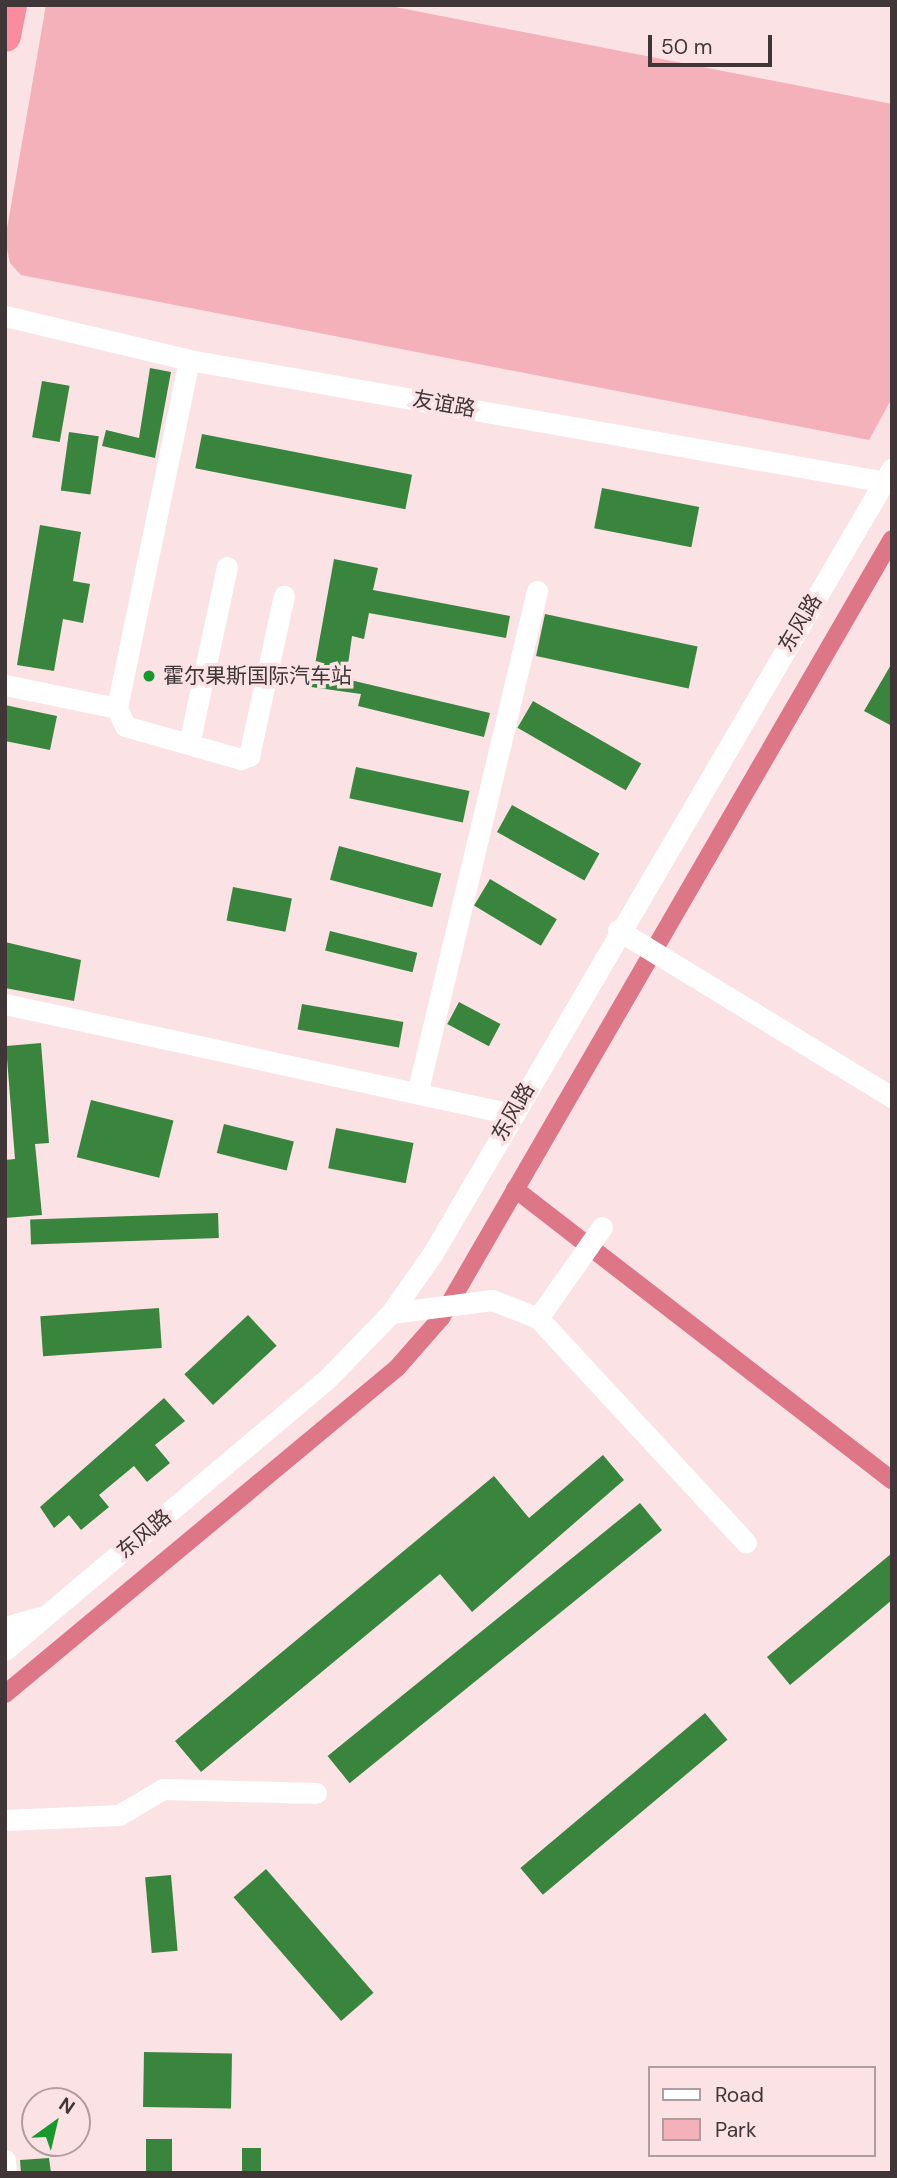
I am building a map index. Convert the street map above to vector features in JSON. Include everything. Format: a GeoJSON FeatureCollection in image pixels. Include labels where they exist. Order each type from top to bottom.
{"type":"FeatureCollection","features":[{"type":"Feature","properties":{"kind":"highway"},"geometry":{"type":"LineString","coordinates":[[5,36],[10,5]]}},
{"type":"Feature","properties":{"kind":"street","name":"友谊路"},"geometry":{"type":"LineString","coordinates":[[5,316],[189,360],[889,477]]}},
{"type":"Feature","properties":{"kind":"street"},"geometry":{"type":"LineString","coordinates":[[189,360],[117,708],[127,727],[241,759],[250,756],[284,596]]}},
{"type":"Feature","properties":{"kind":"street","name":"东风路"},"geometry":{"type":"LineString","coordinates":[[5,1650],[328,1378],[391,1313],[433,1254],[618,930],[889,477]]}},
{"type":"Feature","properties":{"kind":"street"},"geometry":{"type":"LineString","coordinates":[[189,744],[227,567]]}},
{"type":"Feature","properties":{"kind":"street"},"geometry":{"type":"LineString","coordinates":[[418,1090],[537,591]]}},
{"type":"Feature","properties":{"kind":"street"},"geometry":{"type":"LineString","coordinates":[[5,685],[117,708]]}},
{"type":"Feature","properties":{"kind":"street"},"geometry":{"type":"LineString","coordinates":[[618,930],[892,1097]]}},
{"type":"Feature","properties":{"kind":"street"},"geometry":{"type":"LineString","coordinates":[[5,1004],[418,1090],[512,1114]]}},
{"type":"Feature","properties":{"kind":"street"},"geometry":{"type":"LineString","coordinates":[[538,1318],[602,1227]]}},
{"type":"Feature","properties":{"kind":"street"},"geometry":{"type":"LineString","coordinates":[[391,1313],[492,1300],[538,1318],[746,1544]]}},
{"type":"Feature","properties":{"kind":"street"},"geometry":{"type":"LineString","coordinates":[[5,1627],[51,1613]]}},
{"type":"Feature","properties":{"kind":"street"},"geometry":{"type":"LineString","coordinates":[[5,1820],[119,1815],[163,1789],[316,1793]]}},
{"type":"Feature","properties":{"kind":"street"},"geometry":{"type":"LineString","coordinates":[[5,2161],[6,2173]]}},
{"type":"Feature","properties":{"kind":"green space"},"geometry":{"type":"Polygon","coordinates":[[[46,5],[385,5],[892,104],[892,398],[869,440],[21,275],[10,263],[5,240],[46,5]]]}},
{"type":"Feature","properties":{"kind":"building"},"geometry":{"type":"Polygon","coordinates":[[[150,368],[171,372],[155,458],[102,446],[106,430],[139,438],[150,368]]]}},
{"type":"Feature","properties":{"kind":"building"},"geometry":{"type":"Polygon","coordinates":[[[42,381],[70,386],[60,442],[32,437],[42,381]]]}},
{"type":"Feature","properties":{"kind":"building"},"geometry":{"type":"Polygon","coordinates":[[[69,432],[99,436],[90,495],[61,490],[69,432]]]}},
{"type":"Feature","properties":{"kind":"building"},"geometry":{"type":"Polygon","coordinates":[[[202,434],[412,475],[405,509],[195,468],[202,434]]]}},
{"type":"Feature","properties":{"kind":"building"},"geometry":{"type":"Polygon","coordinates":[[[602,488],[699,507],[691,547],[594,528],[602,488]]]}},
{"type":"Feature","properties":{"kind":"building"},"geometry":{"type":"Polygon","coordinates":[[[40,525],[81,532],[73,581],[90,584],[83,623],[63,619],[54,671],[17,665],[40,525]]]}},
{"type":"Feature","properties":{"kind":"building"},"geometry":{"type":"Polygon","coordinates":[[[334,559],[378,568],[373,590],[510,616],[506,638],[369,613],[364,639],[352,636],[346,679],[490,713],[484,737],[358,706],[361,694],[311,687],[334,559]]]}},
{"type":"Feature","properties":{"kind":"building"},"geometry":{"type":"Polygon","coordinates":[[[545,614],[698,646],[689,688],[536,656],[545,614]]]}},
{"type":"Feature","properties":{"kind":"building"},"geometry":{"type":"Polygon","coordinates":[[[892,663],[892,726],[864,711],[892,663]]]}},
{"type":"Feature","properties":{"kind":"building"},"geometry":{"type":"Polygon","coordinates":[[[533,701],[641,764],[626,790],[518,728],[533,701]]]}},
{"type":"Feature","properties":{"kind":"building"},"geometry":{"type":"Polygon","coordinates":[[[5,705],[57,716],[50,750],[5,741],[5,705]]]}},
{"type":"Feature","properties":{"kind":"building"},"geometry":{"type":"Polygon","coordinates":[[[356,767],[469,791],[463,822],[349,798],[356,767]]]}},
{"type":"Feature","properties":{"kind":"building"},"geometry":{"type":"Polygon","coordinates":[[[512,805],[599,853],[584,881],[497,832],[512,805]]]}},
{"type":"Feature","properties":{"kind":"building"},"geometry":{"type":"Polygon","coordinates":[[[339,846],[441,873],[432,907],[330,880],[339,846]]]}},
{"type":"Feature","properties":{"kind":"building"},"geometry":{"type":"Polygon","coordinates":[[[490,879],[557,919],[541,946],[474,906],[490,879]]]}},
{"type":"Feature","properties":{"kind":"building"},"geometry":{"type":"Polygon","coordinates":[[[233,887],[292,898],[285,932],[227,920],[233,887]]]}},
{"type":"Feature","properties":{"kind":"building"},"geometry":{"type":"Polygon","coordinates":[[[330,931],[417,953],[412,972],[325,950],[330,931]]]}},
{"type":"Feature","properties":{"kind":"building"},"geometry":{"type":"Polygon","coordinates":[[[5,942],[81,960],[74,1001],[5,988],[5,942]]]}},
{"type":"Feature","properties":{"kind":"building"},"geometry":{"type":"Polygon","coordinates":[[[459,1002],[500,1024],[489,1046],[447,1024],[459,1002]]]}},
{"type":"Feature","properties":{"kind":"building"},"geometry":{"type":"Polygon","coordinates":[[[302,1004],[403,1022],[399,1047],[297,1030],[302,1004]]]}},
{"type":"Feature","properties":{"kind":"building"},"geometry":{"type":"Polygon","coordinates":[[[41,1043],[49,1143],[35,1144],[42,1215],[5,1218],[5,1160],[15,1159],[6,1046],[41,1043]]]}},
{"type":"Feature","properties":{"kind":"building"},"geometry":{"type":"Polygon","coordinates":[[[91,1100],[173,1121],[159,1178],[77,1157],[91,1100]]]}},
{"type":"Feature","properties":{"kind":"building"},"geometry":{"type":"Polygon","coordinates":[[[224,1124],[294,1141],[287,1171],[217,1153],[224,1124]]]}},
{"type":"Feature","properties":{"kind":"building"},"geometry":{"type":"Polygon","coordinates":[[[336,1128],[414,1143],[406,1183],[328,1168],[336,1128]]]}},
{"type":"Feature","properties":{"kind":"building"},"geometry":{"type":"Polygon","coordinates":[[[218,1213],[219,1238],[31,1245],[30,1220],[218,1213]]]}},
{"type":"Feature","properties":{"kind":"building"},"geometry":{"type":"Polygon","coordinates":[[[159,1308],[162,1348],[43,1356],[40,1316],[159,1308]]]}},
{"type":"Feature","properties":{"kind":"building"},"geometry":{"type":"Polygon","coordinates":[[[248,1315],[277,1346],[213,1405],[184,1374],[248,1315]]]}},
{"type":"Feature","properties":{"kind":"building"},"geometry":{"type":"Polygon","coordinates":[[[164,1398],[185,1421],[155,1445],[170,1463],[147,1482],[134,1466],[99,1495],[109,1507],[81,1530],[69,1515],[54,1528],[40,1507],[164,1398]]]}},
{"type":"Feature","properties":{"kind":"building"},"geometry":{"type":"Polygon","coordinates":[[[603,1455],[624,1480],[472,1612],[440,1574],[201,1772],[175,1741],[494,1476],[529,1518],[603,1455]]]}},
{"type":"Feature","properties":{"kind":"building"},"geometry":{"type":"Polygon","coordinates":[[[640,1503],[662,1530],[350,1783],[328,1756],[640,1503]]]}},
{"type":"Feature","properties":{"kind":"building"},"geometry":{"type":"Polygon","coordinates":[[[892,1553],[892,1600],[790,1685],[767,1657],[892,1553]]]}},
{"type":"Feature","properties":{"kind":"building"},"geometry":{"type":"Polygon","coordinates":[[[705,1713],[727,1740],[543,1895],[520,1868],[705,1713]]]}},
{"type":"Feature","properties":{"kind":"building"},"geometry":{"type":"Polygon","coordinates":[[[266,1869],[374,1993],[341,2021],[234,1897],[266,1869]]]}},
{"type":"Feature","properties":{"kind":"building"},"geometry":{"type":"Polygon","coordinates":[[[171,1875],[178,1951],[152,1953],[145,1877],[171,1875]]]}},
{"type":"Feature","properties":{"kind":"building"},"geometry":{"type":"Polygon","coordinates":[[[144,2052],[232,2054],[231,2109],[143,2107],[144,2052]]]}},
{"type":"Feature","properties":{"kind":"building"},"geometry":{"type":"Polygon","coordinates":[[[146,2139],[172,2139],[172,2173],[146,2173],[146,2139]]]}},
{"type":"Feature","properties":{"kind":"building"},"geometry":{"type":"Polygon","coordinates":[[[242,2148],[261,2148],[261,2173],[242,2173],[242,2148]]]}},
{"type":"Feature","properties":{"kind":"building"},"geometry":{"type":"Polygon","coordinates":[[[49,2158],[51,2173],[21,2173],[20,2160],[49,2158]]]}},
{"type":"Feature","properties":{"kind":"waterway"},"geometry":{"type":"LineString","coordinates":[[5,1694],[397,1368],[441,1318],[892,539]]}},
{"type":"Feature","properties":{"kind":"waterway"},"geometry":{"type":"LineString","coordinates":[[515,1189],[892,1480]]}},
{"type":"Feature","properties":{"kind":"place","name":"霍尔果斯国际汽车站"},"geometry":{"type":"Point","coordinates":[149,676]}}]}
